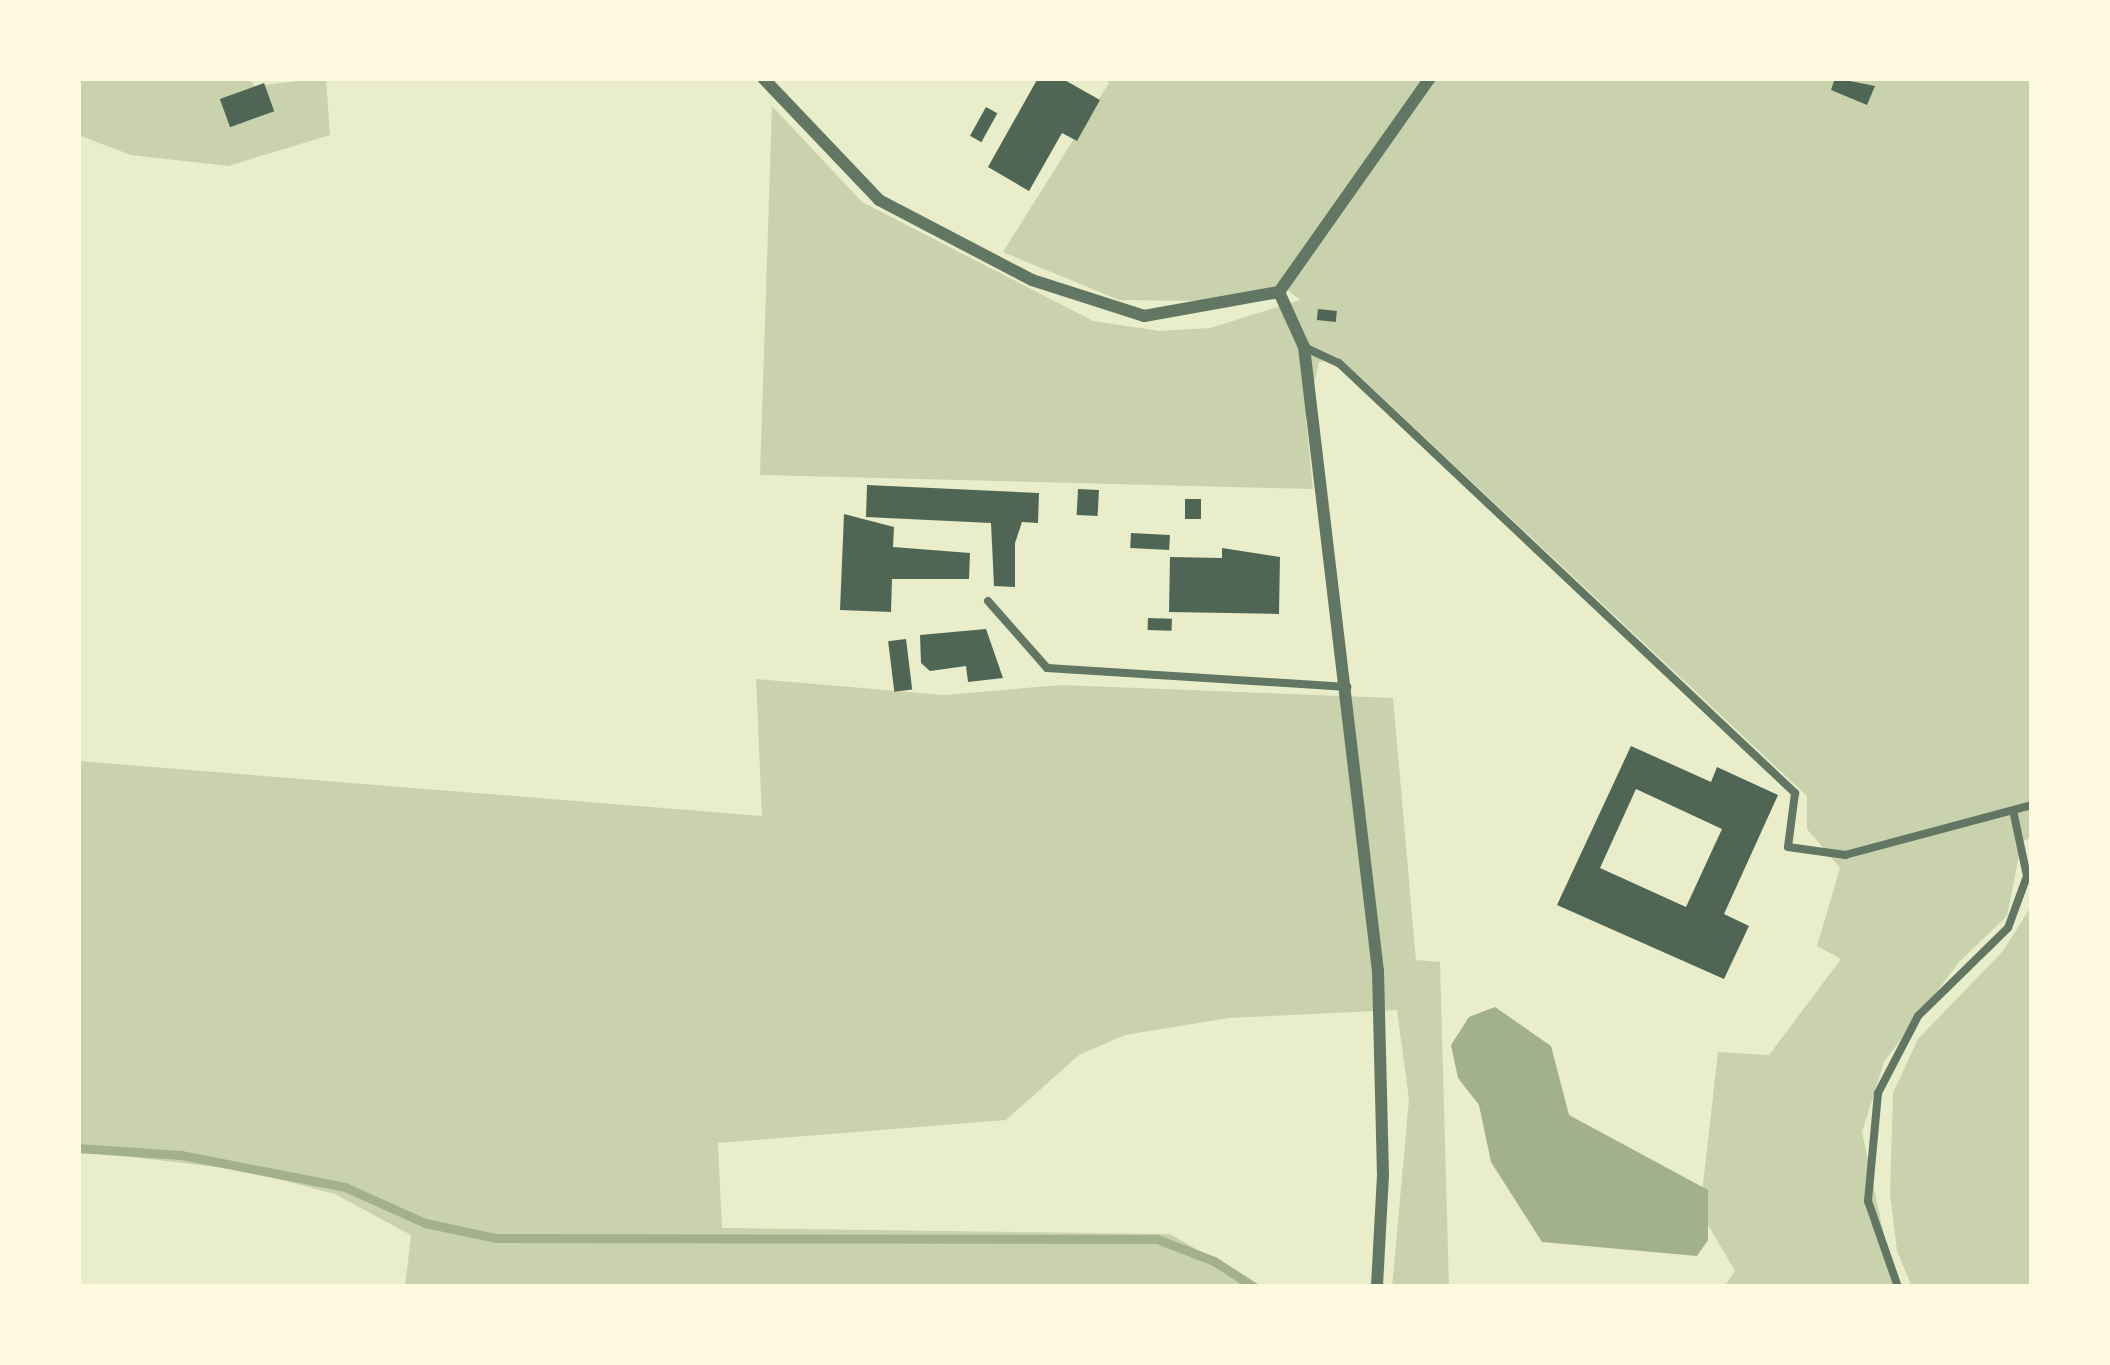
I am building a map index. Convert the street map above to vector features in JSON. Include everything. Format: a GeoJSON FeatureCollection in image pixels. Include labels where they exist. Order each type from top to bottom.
{"type":"FeatureCollection","features":[{"type":"Feature","properties":{"kind":"street"},"geometry":{"type":"LineString","coordinates":[[764,78],[879,200],[1031,280],[1144,316],[1279,292],[1430,78]]}},
{"type":"Feature","properties":{"kind":"street"},"geometry":{"type":"LineString","coordinates":[[1279,292],[1304,347],[1348,687],[1378,971],[1383,1174],[1377,1287]]}},
{"type":"Feature","properties":{"kind":"lane"},"geometry":{"type":"LineString","coordinates":[[1304,347],[1339,363],[1795,793],[1788,847],[1845,855],[2032,805]]}},
{"type":"Feature","properties":{"kind":"lane"},"geometry":{"type":"LineString","coordinates":[[988,601],[1047,668],[1348,687]]}},
{"type":"Feature","properties":{"kind":"lane"},"geometry":{"type":"LineString","coordinates":[[1898,1287],[1868,1201],[1878,1093],[1918,1016],[2008,928],[2027,876],[2013,810]]}},
{"type":"Feature","properties":{"kind":"shaded area"},"geometry":{"type":"Polygon","coordinates":[[[78,78],[250,78],[254,86],[326,78],[330,135],[228,166],[131,155],[78,135],[78,78]]]}},
{"type":"Feature","properties":{"kind":"shaded area"},"geometry":{"type":"Polygon","coordinates":[[[1103,78],[2032,78],[2032,838],[2022,841],[2007,916],[1959,962],[1884,1062],[1862,1132],[1895,1287],[1724,1287],[1735,1271],[1700,1211],[1718,1052],[1769,1055],[1841,959],[1817,946],[1840,868],[1807,829],[1807,796],[1341,359],[1319,362],[1306,420],[1313,489],[760,475],[772,106],[862,202],[1093,321],[1160,331],[1210,328],[1300,300],[1283,286],[1216,301],[1119,300],[1003,252],[1109,83],[1103,78]]]}},
{"type":"Feature","properties":{"kind":"shaded area"},"geometry":{"type":"Polygon","coordinates":[[[756,679],[944,695],[1061,685],[1393,698],[1416,960],[1440,962],[1449,1287],[1392,1287],[1409,1099],[1397,1010],[1229,1018],[1125,1035],[1079,1055],[1006,1120],[718,1143],[722,1228],[1170,1234],[1263,1287],[405,1287],[411,1235],[335,1194],[244,1170],[78,1151],[78,761],[762,816],[756,679]]]}},
{"type":"Feature","properties":{"kind":"shaded area"},"geometry":{"type":"Polygon","coordinates":[[[2032,905],[2032,1287],[1912,1287],[1897,1251],[1890,1194],[1893,1093],[1918,1039],[2003,951],[2032,905]]]}},
{"type":"Feature","properties":{"kind":"shaded area"},"geometry":{"type":"Polygon","coordinates":[[[1495,1007],[1551,1046],[1569,1115],[1708,1190],[1708,1240],[1697,1256],[1542,1242],[1491,1162],[1479,1105],[1458,1078],[1451,1045],[1469,1017],[1495,1007]]]}},
{"type":"Feature","properties":{"kind":"building"},"geometry":{"type":"Polygon","coordinates":[[[1038,78],[1061,78],[1100,100],[1077,141],[1062,133],[1029,191],[988,167],[1038,78]]]}},
{"type":"Feature","properties":{"kind":"building"},"geometry":{"type":"Polygon","coordinates":[[[1835,78],[1875,86],[1867,105],[1831,90],[1835,78]]]}},
{"type":"Feature","properties":{"kind":"building"},"geometry":{"type":"Polygon","coordinates":[[[264,83],[274,111],[230,127],[220,99],[264,83]]]}},
{"type":"Feature","properties":{"kind":"building"},"geometry":{"type":"Polygon","coordinates":[[[986,107],[997,113],[981,142],[970,136],[986,107]]]}},
{"type":"Feature","properties":{"kind":"building"},"geometry":{"type":"Polygon","coordinates":[[[1318,309],[1337,311],[1336,322],[1317,320],[1318,309]]]}},
{"type":"Feature","properties":{"kind":"building"},"geometry":{"type":"Polygon","coordinates":[[[867,485],[1039,493],[1038,523],[1022,522],[1015,543],[1015,587],[994,586],[991,523],[866,517],[867,485]]]}},
{"type":"Feature","properties":{"kind":"building"},"geometry":{"type":"Polygon","coordinates":[[[1078,489],[1099,490],[1098,516],[1077,515],[1078,489]]]}},
{"type":"Feature","properties":{"kind":"building"},"geometry":{"type":"Polygon","coordinates":[[[1185,499],[1201,499],[1201,519],[1185,519],[1185,499]]]}},
{"type":"Feature","properties":{"kind":"building"},"geometry":{"type":"Polygon","coordinates":[[[844,514],[894,527],[893,547],[970,553],[969,579],[892,579],[891,612],[840,610],[844,514]]]}},
{"type":"Feature","properties":{"kind":"building"},"geometry":{"type":"Polygon","coordinates":[[[1131,533],[1170,535],[1169,550],[1130,548],[1131,533]]]}},
{"type":"Feature","properties":{"kind":"building"},"geometry":{"type":"Polygon","coordinates":[[[1222,548],[1280,557],[1279,614],[1169,612],[1170,557],[1222,558],[1222,548]]]}},
{"type":"Feature","properties":{"kind":"building"},"geometry":{"type":"Polygon","coordinates":[[[1148,618],[1172,619],[1172,631],[1148,630],[1148,618]]]}},
{"type":"Feature","properties":{"kind":"building"},"geometry":{"type":"Polygon","coordinates":[[[986,629],[1003,678],[968,682],[966,666],[930,671],[921,663],[920,635],[986,629]]]}},
{"type":"Feature","properties":{"kind":"building"},"geometry":{"type":"Polygon","coordinates":[[[906,639],[912,690],[894,692],[888,641],[906,639]]]}},
{"type":"Feature","properties":{"kind":"building"},"geometry":{"type":"Polygon","coordinates":[[[1631,746],[1711,782],[1717,767],[1778,795],[1724,914],[1749,926],[1724,979],[1557,905],[1631,746]],[[1636,789],[1600,868],[1686,907],[1722,829],[1636,789]]]}},
{"type":"Feature","properties":{"kind":"waterway"},"geometry":{"type":"LineString","coordinates":[[78,1148],[181,1155],[345,1187],[425,1223],[496,1238],[1157,1239],[1214,1261],[1254,1287]]}}]}
